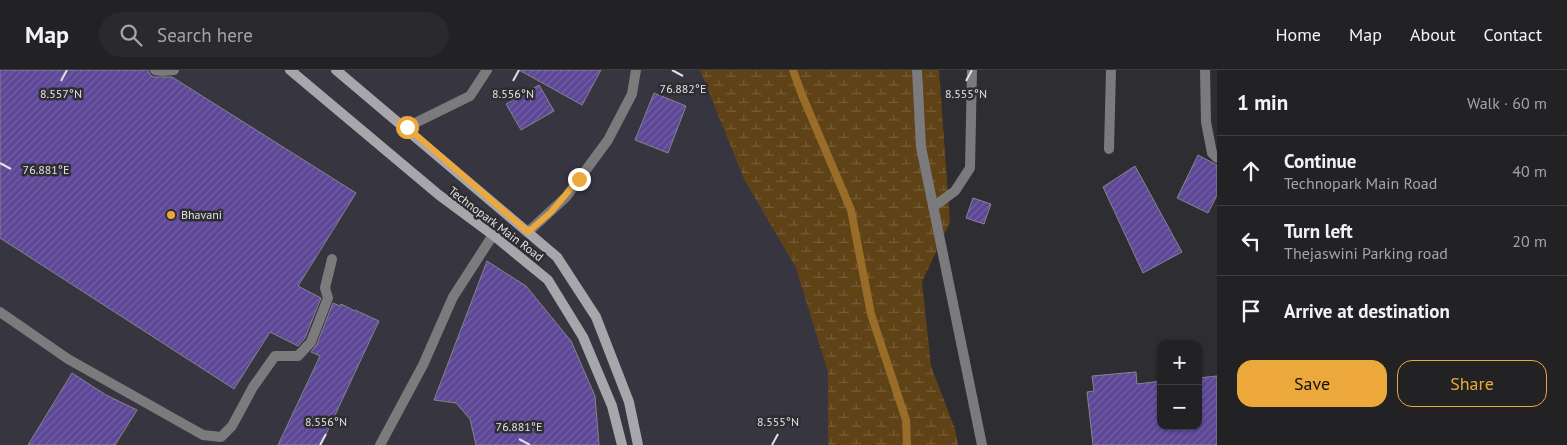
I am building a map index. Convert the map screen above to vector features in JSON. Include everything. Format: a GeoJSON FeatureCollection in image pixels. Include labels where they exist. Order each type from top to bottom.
{"type":"FeatureCollection","features":[{"type":"Feature","properties":{"kind":"street"},"geometry":{"type":"LineString","coordinates":[[155,70],[163,72],[174,70]]}},
{"type":"Feature","properties":{"kind":"street","name":"Technopark Main Road"},"geometry":{"type":"LineString","coordinates":[[290,70],[439,195],[493,235],[548,280],[583,337],[612,406],[622,445]]}},
{"type":"Feature","properties":{"kind":"street","name":"Technopark Main Road"},"geometry":{"type":"LineString","coordinates":[[336,70],[407,127],[557,257],[596,317],[629,402],[638,445]]}},
{"type":"Feature","properties":{"kind":"street","name":"Technopark Main Road"},"geometry":{"type":"LineString","coordinates":[[336,70],[557,257]]}},
{"type":"Feature","properties":{"kind":"street"},"geometry":{"type":"LineString","coordinates":[[407,127],[470,96],[487,70]]}},
{"type":"Feature","properties":{"kind":"street"},"geometry":{"type":"LineString","coordinates":[[528,232],[566,197],[608,140],[632,94],[636,70]]}},
{"type":"Feature","properties":{"kind":"street"},"geometry":{"type":"LineString","coordinates":[[917,70],[921,147],[982,445]]}},
{"type":"Feature","properties":{"kind":"street"},"geometry":{"type":"LineString","coordinates":[[934,207],[955,192],[970,168],[972,70]]}},
{"type":"Feature","properties":{"kind":"street"},"geometry":{"type":"LineString","coordinates":[[1109,149],[1111,70]]}},
{"type":"Feature","properties":{"kind":"street"},"geometry":{"type":"LineString","coordinates":[[1205,70],[1206,122],[1212,153],[1217,158]]}},
{"type":"Feature","properties":{"kind":"street"},"geometry":{"type":"LineString","coordinates":[[380,445],[423,365],[452,297],[493,235]]}},
{"type":"Feature","properties":{"kind":"street"},"geometry":{"type":"LineString","coordinates":[[0,312],[68,359],[203,436],[220,437],[232,426],[253,387],[275,356],[298,356],[311,342],[328,298],[324,288],[332,259]]}},
{"type":"Feature","properties":{"kind":"shaded area"},"geometry":{"type":"Polygon","coordinates":[[[0,70],[761,70],[870,445],[0,445],[0,70]]]}},
{"type":"Feature","properties":{"kind":"green space"},"geometry":{"type":"Polygon","coordinates":[[[700,70],[939,70],[950,222],[922,282],[931,366],[955,429],[958,445],[828,445],[828,372],[796,268],[744,179],[700,70]]]}},
{"type":"Feature","properties":{"kind":"building","name":"Bhavani"},"geometry":{"type":"Polygon","coordinates":[[[0,70],[148,70],[150,75],[154,77],[172,77],[356,193],[298,286],[321,298],[305,338],[298,346],[270,332],[234,389],[0,238],[0,70]]]}},
{"type":"Feature","properties":{"kind":"building"},"geometry":{"type":"Polygon","coordinates":[[[519,70],[601,70],[582,105],[519,70]]]}},
{"type":"Feature","properties":{"kind":"building"},"geometry":{"type":"Polygon","coordinates":[[[539,85],[554,111],[521,130],[506,104],[539,85]]]}},
{"type":"Feature","properties":{"kind":"building"},"geometry":{"type":"Polygon","coordinates":[[[654,93],[686,106],[668,153],[635,140],[654,93]]]}},
{"type":"Feature","properties":{"kind":"building"},"geometry":{"type":"Polygon","coordinates":[[[1198,155],[1217,165],[1217,195],[1208,213],[1177,198],[1198,155]]]}},
{"type":"Feature","properties":{"kind":"building"},"geometry":{"type":"Polygon","coordinates":[[[1135,166],[1182,252],[1143,273],[1103,187],[1135,166]]]}},
{"type":"Feature","properties":{"kind":"building"},"geometry":{"type":"Polygon","coordinates":[[[973,198],[991,204],[984,224],[966,218],[973,198]]]}},
{"type":"Feature","properties":{"kind":"building"},"geometry":{"type":"Polygon","coordinates":[[[487,261],[526,286],[571,341],[595,396],[599,445],[476,445],[470,419],[456,403],[434,400],[487,261]]]}},
{"type":"Feature","properties":{"kind":"building"},"geometry":{"type":"Polygon","coordinates":[[[333,303],[340,306],[341,304],[379,321],[321,445],[278,445],[320,356],[311,352],[317,344],[333,303]]]}},
{"type":"Feature","properties":{"kind":"building"},"geometry":{"type":"Polygon","coordinates":[[[1136,372],[1137,384],[1157,382],[1157,430],[1202,430],[1202,378],[1217,376],[1217,445],[1093,445],[1087,392],[1094,391],[1092,376],[1136,372]]]}},
{"type":"Feature","properties":{"kind":"building"},"geometry":{"type":"Polygon","coordinates":[[[72,373],[106,395],[137,410],[115,445],[28,445],[72,373]]]}},
{"type":"Feature","properties":{"kind":"waterway"},"geometry":{"type":"LineString","coordinates":[[793,70],[851,210],[871,314],[906,420],[907,445]]}},
{"type":"Feature","properties":{"kind":"place","name":"Bhavani"},"geometry":{"type":"Point","coordinates":[171,215]}},
{"type":"Feature","properties":{"kind":"route"},"geometry":{"type":"LineString","coordinates":[[407,127],[528,232],[566,197],[579,179]]}}]}
